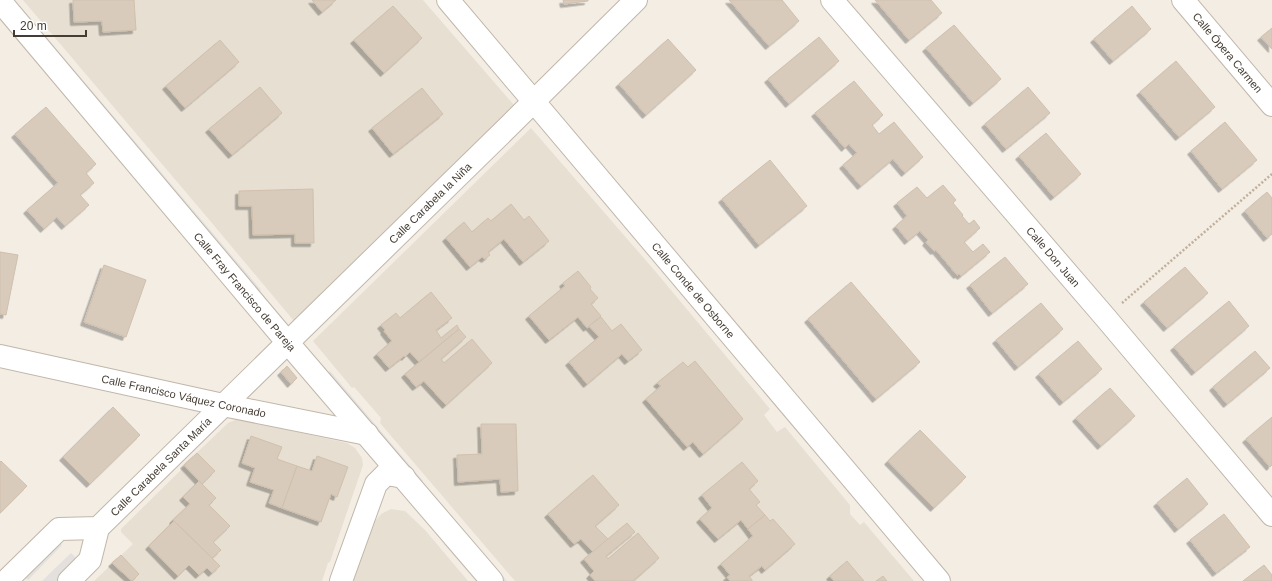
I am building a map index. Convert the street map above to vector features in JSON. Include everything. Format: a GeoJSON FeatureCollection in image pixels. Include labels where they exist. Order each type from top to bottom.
{"type":"FeatureCollection","features":[{"type":"Feature","properties":{"kind":"street","name":"Calle Conde de Osborne"},"geometry":{"type":"LineString","coordinates":[[448,0],[939,581]]}},
{"type":"Feature","properties":{"kind":"street","name":"Calle Carabela la Niña"},"geometry":{"type":"LineString","coordinates":[[223,405],[534,102],[636,0]]}},
{"type":"Feature","properties":{"kind":"street","name":"Calle Don Juan"},"geometry":{"type":"LineString","coordinates":[[832,0],[1105,317],[1272,515]]}},
{"type":"Feature","properties":{"kind":"street","name":"Calle Ópera Carmen"},"geometry":{"type":"LineString","coordinates":[[1183,0],[1272,105]]}},
{"type":"Feature","properties":{"kind":"street","name":"Calle Fray Francisco de Pareja"},"geometry":{"type":"LineString","coordinates":[[0,1],[492,581]]}},
{"type":"Feature","properties":{"kind":"street","name":"Calle Francisco Váquez Coronado"},"geometry":{"type":"LineString","coordinates":[[0,356],[223,405],[367,434]]}},
{"type":"Feature","properties":{"kind":"street","name":"Calle Carabela Santa María"},"geometry":{"type":"LineString","coordinates":[[98,528],[223,405]]}},
{"type":"Feature","properties":{"kind":"street"},"geometry":{"type":"LineString","coordinates":[[341,581],[376,484],[386,474],[404,477]]}},
{"type":"Feature","properties":{"kind":"street"},"geometry":{"type":"LineString","coordinates":[[6,581],[59,529],[98,528],[90,560],[70,581]]}},
{"type":"Feature","properties":{"kind":"path"},"geometry":{"type":"LineString","coordinates":[[1105,317],[1272,174]]}},
{"type":"Feature","properties":{"kind":"shaded area"},"geometry":{"type":"Polygon","coordinates":[[[7,0],[15,0],[261,290],[256,294],[7,0]]]}},
{"type":"Feature","properties":{"kind":"shaded area"},"geometry":{"type":"Polygon","coordinates":[[[23,0],[423,0],[514,105],[294,321],[23,0]]]}},
{"type":"Feature","properties":{"kind":"shaded area"},"geometry":{"type":"Polygon","coordinates":[[[531,128],[655,271],[770,409],[764,415],[777,432],[785,427],[850,505],[850,514],[860,525],[864,522],[914,581],[515,581],[380,423],[381,418],[354,387],[352,388],[313,341],[531,128]]]}},
{"type":"Feature","properties":{"kind":"shaded area"},"geometry":{"type":"Polygon","coordinates":[[[330,371],[423,481],[418,485],[325,375],[330,371]]]}},
{"type":"Feature","properties":{"kind":"shaded area"},"geometry":{"type":"Polygon","coordinates":[[[238,419],[347,443],[355,448],[362,458],[363,465],[330,562],[328,563],[322,581],[94,581],[133,544],[121,532],[121,529],[228,423],[238,419]]]}},
{"type":"Feature","properties":{"kind":"shaded area"},"geometry":{"type":"Polygon","coordinates":[[[391,509],[405,511],[425,530],[468,581],[353,581],[375,521],[381,514],[391,509]]]}},
{"type":"Feature","properties":{"kind":"shaded area"},"geometry":{"type":"Polygon","coordinates":[[[462,528],[507,581],[499,581],[457,532],[462,528]]]}},
{"type":"Feature","properties":{"kind":"shaded area"},"geometry":{"type":"Polygon","coordinates":[[[449,539],[484,581],[476,581],[444,544],[449,539]]]}},
{"type":"Feature","properties":{"kind":"shaded area"},"geometry":{"type":"Polygon","coordinates":[[[57,541],[62,545],[28,580],[22,575],[57,541]]]}},
{"type":"Feature","properties":{"kind":"shaded area"},"geometry":{"type":"Polygon","coordinates":[[[71,553],[81,563],[63,581],[42,581],[71,553]]]}},
{"type":"Feature","properties":{"kind":"building"},"geometry":{"type":"Polygon","coordinates":[[[73,0],[134,0],[136,30],[103,32],[102,21],[74,22],[73,0]]]}},
{"type":"Feature","properties":{"kind":"building"},"geometry":{"type":"Polygon","coordinates":[[[312,0],[336,0],[322,12],[312,0]]]}},
{"type":"Feature","properties":{"kind":"building"},"geometry":{"type":"Polygon","coordinates":[[[563,0],[588,0],[588,1],[564,4],[563,0]]]}},
{"type":"Feature","properties":{"kind":"building"},"geometry":{"type":"Polygon","coordinates":[[[729,0],[782,0],[799,21],[769,46],[729,0]]]}},
{"type":"Feature","properties":{"kind":"building"},"geometry":{"type":"Polygon","coordinates":[[[875,0],[931,0],[942,13],[909,40],[875,0]]]}},
{"type":"Feature","properties":{"kind":"building"},"geometry":{"type":"Polygon","coordinates":[[[393,6],[422,38],[384,73],[354,40],[393,6]]]}},
{"type":"Feature","properties":{"kind":"building"},"geometry":{"type":"Polygon","coordinates":[[[1132,6],[1151,29],[1113,61],[1094,39],[1132,6]]]}},
{"type":"Feature","properties":{"kind":"building"},"geometry":{"type":"Polygon","coordinates":[[[954,25],[1001,79],[973,103],[926,48],[954,25]]]}},
{"type":"Feature","properties":{"kind":"building"},"geometry":{"type":"Polygon","coordinates":[[[1272,28],[1272,49],[1261,37],[1272,28]]]}},
{"type":"Feature","properties":{"kind":"building"},"geometry":{"type":"Polygon","coordinates":[[[819,37],[839,61],[789,104],[768,79],[819,37]]]}},
{"type":"Feature","properties":{"kind":"building"},"geometry":{"type":"Polygon","coordinates":[[[668,39],[696,70],[646,115],[619,84],[668,39]]]}},
{"type":"Feature","properties":{"kind":"building"},"geometry":{"type":"Polygon","coordinates":[[[220,40],[239,62],[185,108],[166,86],[220,40]]]}},
{"type":"Feature","properties":{"kind":"building"},"geometry":{"type":"Polygon","coordinates":[[[1176,61],[1215,107],[1179,137],[1140,92],[1176,61]]]}},
{"type":"Feature","properties":{"kind":"building"},"geometry":{"type":"Polygon","coordinates":[[[854,81],[883,115],[872,125],[879,134],[894,122],[923,157],[905,173],[893,159],[861,186],[843,165],[857,153],[849,144],[845,148],[815,113],[854,81]]]}},
{"type":"Feature","properties":{"kind":"building"},"geometry":{"type":"Polygon","coordinates":[[[260,87],[282,113],[232,155],[209,129],[260,87]]]}},
{"type":"Feature","properties":{"kind":"building"},"geometry":{"type":"Polygon","coordinates":[[[1028,87],[1050,113],[1006,149],[985,124],[1028,87]]]}},
{"type":"Feature","properties":{"kind":"building"},"geometry":{"type":"Polygon","coordinates":[[[422,88],[443,114],[393,154],[372,128],[422,88]]]}},
{"type":"Feature","properties":{"kind":"building"},"geometry":{"type":"Polygon","coordinates":[[[46,107],[96,164],[86,173],[94,183],[80,195],[89,205],[65,226],[57,217],[44,229],[27,210],[58,183],[15,134],[46,107]]]}},
{"type":"Feature","properties":{"kind":"building"},"geometry":{"type":"Polygon","coordinates":[[[1225,122],[1257,160],[1222,189],[1191,151],[1225,122]]]}},
{"type":"Feature","properties":{"kind":"building"},"geometry":{"type":"Polygon","coordinates":[[[1046,133],[1081,174],[1054,197],[1019,156],[1046,133]]]}},
{"type":"Feature","properties":{"kind":"building"},"geometry":{"type":"Polygon","coordinates":[[[770,160],[807,206],[759,245],[722,199],[770,160]]]}},
{"type":"Feature","properties":{"kind":"building"},"geometry":{"type":"Polygon","coordinates":[[[943,185],[956,200],[953,203],[963,215],[962,216],[969,224],[974,220],[980,228],[964,242],[973,252],[983,244],[990,252],[961,276],[959,274],[957,275],[936,250],[934,251],[926,242],[928,240],[920,231],[908,241],[896,226],[907,216],[897,203],[917,187],[927,198],[943,185]]]}},
{"type":"Feature","properties":{"kind":"building"},"geometry":{"type":"Polygon","coordinates":[[[313,189],[314,243],[295,243],[295,234],[253,235],[252,206],[239,206],[239,191],[313,189]]]}},
{"type":"Feature","properties":{"kind":"building"},"geometry":{"type":"Polygon","coordinates":[[[1267,192],[1272,198],[1272,234],[1267,238],[1245,211],[1267,192]]]}},
{"type":"Feature","properties":{"kind":"building"},"geometry":{"type":"Polygon","coordinates":[[[511,204],[524,220],[529,216],[549,241],[523,262],[504,239],[488,252],[490,255],[485,259],[482,257],[470,267],[446,238],[464,222],[472,232],[488,218],[491,221],[511,204]]]}},
{"type":"Feature","properties":{"kind":"building"},"geometry":{"type":"Polygon","coordinates":[[[0,252],[18,255],[6,315],[0,314],[0,252]]]}},
{"type":"Feature","properties":{"kind":"building"},"geometry":{"type":"Polygon","coordinates":[[[1005,257],[1028,284],[992,313],[970,285],[1005,257]]]}},
{"type":"Feature","properties":{"kind":"building"},"geometry":{"type":"Polygon","coordinates":[[[104,265],[146,280],[126,337],[84,322],[104,265]]]}},
{"type":"Feature","properties":{"kind":"building"},"geometry":{"type":"Polygon","coordinates":[[[1185,267],[1208,293],[1167,328],[1144,302],[1185,267]]]}},
{"type":"Feature","properties":{"kind":"building"},"geometry":{"type":"Polygon","coordinates":[[[578,271],[598,298],[591,304],[601,316],[587,328],[578,317],[549,340],[529,316],[565,286],[563,283],[578,271]]]}},
{"type":"Feature","properties":{"kind":"building"},"geometry":{"type":"Polygon","coordinates":[[[851,282],[920,362],[876,399],[808,319],[851,282]]]}},
{"type":"Feature","properties":{"kind":"building"},"geometry":{"type":"Polygon","coordinates":[[[431,292],[452,318],[436,330],[441,338],[457,325],[459,329],[419,362],[410,352],[389,368],[377,354],[392,341],[381,325],[396,313],[400,318],[431,292]]]}},
{"type":"Feature","properties":{"kind":"building"},"geometry":{"type":"Polygon","coordinates":[[[1229,301],[1249,326],[1195,372],[1174,347],[1229,301]]]}},
{"type":"Feature","properties":{"kind":"building"},"geometry":{"type":"Polygon","coordinates":[[[1041,303],[1063,329],[1018,367],[996,340],[1041,303]]]}},
{"type":"Feature","properties":{"kind":"building"},"geometry":{"type":"Polygon","coordinates":[[[601,317],[612,331],[621,324],[642,350],[628,361],[622,354],[587,384],[569,362],[599,337],[589,326],[601,317]]]}},
{"type":"Feature","properties":{"kind":"building"},"geometry":{"type":"Polygon","coordinates":[[[459,329],[466,337],[441,359],[444,363],[472,339],[492,363],[446,405],[424,381],[416,387],[405,374],[459,329]]]}},
{"type":"Feature","properties":{"kind":"building"},"geometry":{"type":"Polygon","coordinates":[[[1078,341],[1102,369],[1063,402],[1039,374],[1078,341]]]}},
{"type":"Feature","properties":{"kind":"building"},"geometry":{"type":"Polygon","coordinates":[[[1255,351],[1270,368],[1227,404],[1213,387],[1255,351]]]}},
{"type":"Feature","properties":{"kind":"building"},"geometry":{"type":"Polygon","coordinates":[[[695,361],[743,419],[703,454],[693,442],[687,447],[646,399],[661,386],[657,383],[683,362],[688,367],[695,361]]]}},
{"type":"Feature","properties":{"kind":"building"},"geometry":{"type":"Polygon","coordinates":[[[287,366],[297,378],[291,384],[281,372],[287,366]]]}},
{"type":"Feature","properties":{"kind":"building"},"geometry":{"type":"Polygon","coordinates":[[[1110,388],[1135,416],[1101,446],[1076,418],[1110,388]]]}},
{"type":"Feature","properties":{"kind":"building"},"geometry":{"type":"Polygon","coordinates":[[[113,407],[140,435],[90,484],[63,457],[113,407]]]}},
{"type":"Feature","properties":{"kind":"building"},"geometry":{"type":"Polygon","coordinates":[[[1272,417],[1272,465],[1270,467],[1246,439],[1272,417]]]}},
{"type":"Feature","properties":{"kind":"building"},"geometry":{"type":"Polygon","coordinates":[[[481,424],[516,424],[518,491],[501,492],[500,479],[458,482],[457,455],[482,454],[481,424]]]}},
{"type":"Feature","properties":{"kind":"building"},"geometry":{"type":"Polygon","coordinates":[[[920,430],[966,477],[934,508],[888,461],[920,430]]]}},
{"type":"Feature","properties":{"kind":"building"},"geometry":{"type":"Polygon","coordinates":[[[251,436],[282,447],[277,459],[297,466],[282,508],[269,503],[274,490],[250,482],[255,468],[242,463],[251,436]]]}},
{"type":"Feature","properties":{"kind":"building"},"geometry":{"type":"Polygon","coordinates":[[[197,453],[215,471],[202,484],[184,465],[197,453]]]}},
{"type":"Feature","properties":{"kind":"building"},"geometry":{"type":"Polygon","coordinates":[[[317,456],[348,467],[337,497],[331,494],[321,522],[282,508],[297,466],[312,471],[317,456]]]}},
{"type":"Feature","properties":{"kind":"building"},"geometry":{"type":"Polygon","coordinates":[[[1,461],[27,486],[0,513],[0,462],[1,461]]]}},
{"type":"Feature","properties":{"kind":"building"},"geometry":{"type":"Polygon","coordinates":[[[742,462],[758,481],[749,489],[760,502],[756,505],[765,515],[748,529],[741,520],[718,539],[700,519],[712,508],[702,495],[742,462]]]}},
{"type":"Feature","properties":{"kind":"building"},"geometry":{"type":"Polygon","coordinates":[[[593,475],[619,505],[595,526],[608,539],[593,552],[581,539],[574,544],[548,514],[593,475]]]}},
{"type":"Feature","properties":{"kind":"building"},"geometry":{"type":"Polygon","coordinates":[[[1187,478],[1208,504],[1178,529],[1157,503],[1187,478]]]}},
{"type":"Feature","properties":{"kind":"building"},"geometry":{"type":"Polygon","coordinates":[[[199,481],[216,498],[209,505],[230,526],[213,542],[221,550],[212,558],[173,520],[190,504],[183,497],[199,481]]]}},
{"type":"Feature","properties":{"kind":"building"},"geometry":{"type":"Polygon","coordinates":[[[1224,514],[1250,547],[1216,573],[1190,540],[1224,514]]]}},
{"type":"Feature","properties":{"kind":"building"},"geometry":{"type":"Polygon","coordinates":[[[765,515],[770,521],[773,519],[795,544],[765,570],[762,566],[749,576],[752,581],[730,581],[727,577],[730,575],[721,564],[753,536],[748,529],[765,515]]]}},
{"type":"Feature","properties":{"kind":"building"},"geometry":{"type":"Polygon","coordinates":[[[174,521],[220,566],[212,573],[207,568],[199,575],[189,565],[178,576],[149,546],[174,521]]]}},
{"type":"Feature","properties":{"kind":"building"},"geometry":{"type":"Polygon","coordinates":[[[627,523],[635,532],[606,556],[608,559],[638,533],[659,558],[633,581],[595,581],[590,575],[594,571],[584,559],[627,523]]]}},
{"type":"Feature","properties":{"kind":"building"},"geometry":{"type":"Polygon","coordinates":[[[121,555],[139,574],[132,581],[112,563],[121,555]]]}},
{"type":"Feature","properties":{"kind":"building"},"geometry":{"type":"Polygon","coordinates":[[[847,561],[864,581],[834,581],[830,576],[847,561]]]}},
{"type":"Feature","properties":{"kind":"building"},"geometry":{"type":"Polygon","coordinates":[[[1264,565],[1272,575],[1272,581],[1243,581],[1264,565]]]}},
{"type":"Feature","properties":{"kind":"building"},"geometry":{"type":"Polygon","coordinates":[[[883,576],[887,581],[876,581],[883,576]]]}}]}
